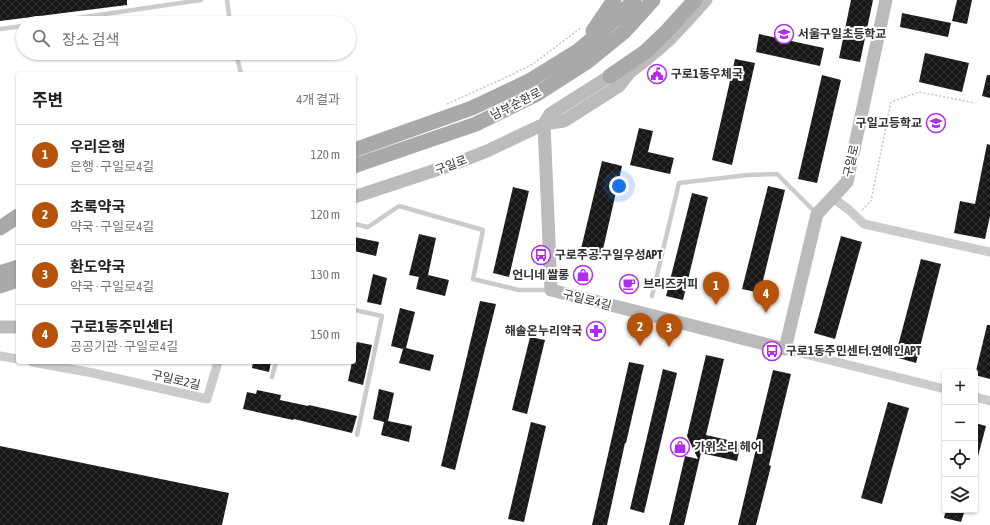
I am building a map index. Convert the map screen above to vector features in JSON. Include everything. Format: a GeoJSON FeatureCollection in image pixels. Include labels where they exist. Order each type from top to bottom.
{"type":"FeatureCollection","features":[{"type":"Feature","properties":{"kind":"main road"},"geometry":{"type":"LineString","coordinates":[[579,50],[614,0]]}},
{"type":"Feature","properties":{"kind":"main road","name":"남부순환로"},"geometry":{"type":"LineString","coordinates":[[356,149],[472,108],[529,81],[579,50],[618,17],[634,0]]}},
{"type":"Feature","properties":{"kind":"main road","name":"남부순환로"},"geometry":{"type":"LineString","coordinates":[[356,165],[476,124],[537,94],[587,62],[624,32],[654,0]]}},
{"type":"Feature","properties":{"kind":"main road"},"geometry":{"type":"LineString","coordinates":[[610,76],[645,52],[684,14],[695,0]]}},
{"type":"Feature","properties":{"kind":"main road"},"geometry":{"type":"LineString","coordinates":[[0,228],[16,217]]}},
{"type":"Feature","properties":{"kind":"main road"},"geometry":{"type":"LineString","coordinates":[[0,273],[16,268]]}},
{"type":"Feature","properties":{"kind":"main road"},"geometry":{"type":"LineString","coordinates":[[0,286],[16,281]]}},
{"type":"Feature","properties":{"kind":"main road"},"geometry":{"type":"LineString","coordinates":[[0,296],[16,291]]}},
{"type":"Feature","properties":{"kind":"street"},"geometry":{"type":"LineString","coordinates":[[610,76],[664,25],[687,0]]}},
{"type":"Feature","properties":{"kind":"street","name":"구일로"},"geometry":{"type":"LineString","coordinates":[[356,196],[454,164],[487,151],[544,124],[564,121],[619,86],[630,72],[668,40],[706,0]]}},
{"type":"Feature","properties":{"kind":"street","name":"구일로"},"geometry":{"type":"LineString","coordinates":[[817,214],[847,182],[886,0]]}},
{"type":"Feature","properties":{"kind":"street","name":"구일로"},"geometry":{"type":"LineString","coordinates":[[544,124],[550,114],[610,76],[630,72]]}},
{"type":"Feature","properties":{"kind":"street","name":"구일로4길"},"geometry":{"type":"LineString","coordinates":[[544,124],[551,290],[785,349]]}},
{"type":"Feature","properties":{"kind":"street"},"geometry":{"type":"LineString","coordinates":[[832,198],[848,209],[864,224],[990,252]]}},
{"type":"Feature","properties":{"kind":"street"},"geometry":{"type":"LineString","coordinates":[[817,214],[785,349],[942,388]]}},
{"type":"Feature","properties":{"kind":"street"},"geometry":{"type":"LineString","coordinates":[[0,327],[16,327]]}},
{"type":"Feature","properties":{"kind":"street"},"geometry":{"type":"LineString","coordinates":[[0,356],[16,360]]}},
{"type":"Feature","properties":{"kind":"street","name":"구일로2길"},"geometry":{"type":"LineString","coordinates":[[46,364],[207,399],[217,364]]}},
{"type":"Feature","properties":{"kind":"street"},"geometry":{"type":"LineString","coordinates":[[978,398],[990,401]]}},
{"type":"Feature","properties":{"kind":"lane"},"geometry":{"type":"LineString","coordinates":[[92,16],[201,0]]}},
{"type":"Feature","properties":{"kind":"lane"},"geometry":{"type":"LineString","coordinates":[[228,0],[229,16]]}},
{"type":"Feature","properties":{"kind":"lane"},"geometry":{"type":"LineString","coordinates":[[0,30],[16,27]]}},
{"type":"Feature","properties":{"kind":"lane"},"geometry":{"type":"LineString","coordinates":[[238,60],[241,72]]}},
{"type":"Feature","properties":{"kind":"lane"},"geometry":{"type":"LineString","coordinates":[[652,296],[679,183],[748,175],[777,174],[817,214]]}},
{"type":"Feature","properties":{"kind":"lane"},"geometry":{"type":"LineString","coordinates":[[356,224],[368,227],[399,206],[483,230],[474,279],[519,290],[551,290]]}},
{"type":"Feature","properties":{"kind":"lane"},"geometry":{"type":"LineString","coordinates":[[356,310],[382,316],[357,435]]}},
{"type":"Feature","properties":{"kind":"lane"},"geometry":{"type":"LineString","coordinates":[[272,377],[275,364]]}},
{"type":"Feature","properties":{"kind":"path"},"geometry":{"type":"LineString","coordinates":[[447,103],[509,76],[532,64],[584,26]]}},
{"type":"Feature","properties":{"kind":"path"},"geometry":{"type":"LineString","coordinates":[[856,216],[871,201],[891,102],[919,92],[975,103]]}},
{"type":"Feature","properties":{"kind":"building"},"geometry":{"type":"Polygon","coordinates":[[[0,0],[127,0],[127,5],[40,16],[16,16],[16,19],[0,21],[0,0]]]}},
{"type":"Feature","properties":{"kind":"building"},"geometry":{"type":"Polygon","coordinates":[[[851,0],[873,0],[860,62],[839,58],[851,0]]]}},
{"type":"Feature","properties":{"kind":"building"},"geometry":{"type":"Polygon","coordinates":[[[957,0],[972,0],[967,24],[952,21],[957,0]]]}},
{"type":"Feature","properties":{"kind":"building"},"geometry":{"type":"Polygon","coordinates":[[[902,13],[951,23],[948,37],[900,27],[902,13]]]}},
{"type":"Feature","properties":{"kind":"building"},"geometry":{"type":"Polygon","coordinates":[[[759,34],[824,48],[820,66],[756,52],[759,34]]]}},
{"type":"Feature","properties":{"kind":"building"},"geometry":{"type":"Polygon","coordinates":[[[925,53],[969,63],[962,92],[919,82],[925,53]]]}},
{"type":"Feature","properties":{"kind":"building"},"geometry":{"type":"Polygon","coordinates":[[[735,59],[755,63],[732,165],[712,160],[735,59]]]}},
{"type":"Feature","properties":{"kind":"building"},"geometry":{"type":"Polygon","coordinates":[[[822,75],[841,80],[817,183],[798,179],[822,75]]]}},
{"type":"Feature","properties":{"kind":"building"},"geometry":{"type":"Polygon","coordinates":[[[987,75],[990,75],[990,98],[982,96],[987,75]]]}},
{"type":"Feature","properties":{"kind":"building"},"geometry":{"type":"Polygon","coordinates":[[[639,128],[653,131],[648,152],[674,158],[670,174],[630,165],[639,128]]]}},
{"type":"Feature","properties":{"kind":"building"},"geometry":{"type":"Polygon","coordinates":[[[987,144],[990,145],[990,216],[985,239],[954,233],[960,201],[975,204],[987,144]]]}},
{"type":"Feature","properties":{"kind":"building"},"geometry":{"type":"Polygon","coordinates":[[[602,161],[622,166],[601,258],[580,253],[602,161]]]}},
{"type":"Feature","properties":{"kind":"building"},"geometry":{"type":"Polygon","coordinates":[[[768,186],[785,190],[760,293],[742,289],[768,186]]]}},
{"type":"Feature","properties":{"kind":"building"},"geometry":{"type":"Polygon","coordinates":[[[513,187],[529,191],[509,277],[493,273],[513,187]]]}},
{"type":"Feature","properties":{"kind":"building"},"geometry":{"type":"Polygon","coordinates":[[[692,193],[708,197],[683,300],[666,296],[692,193]]]}},
{"type":"Feature","properties":{"kind":"building"},"geometry":{"type":"Polygon","coordinates":[[[419,234],[436,238],[428,275],[449,280],[445,296],[416,289],[419,277],[409,275],[419,234]]]}},
{"type":"Feature","properties":{"kind":"building"},"geometry":{"type":"Polygon","coordinates":[[[841,236],[862,242],[835,339],[814,333],[841,236]]]}},
{"type":"Feature","properties":{"kind":"building"},"geometry":{"type":"Polygon","coordinates":[[[356,237],[379,242],[376,256],[356,251],[356,237]]]}},
{"type":"Feature","properties":{"kind":"building"},"geometry":{"type":"Polygon","coordinates":[[[921,259],[941,264],[916,363],[895,357],[921,259]]]}},
{"type":"Feature","properties":{"kind":"building"},"geometry":{"type":"Polygon","coordinates":[[[373,274],[387,278],[381,305],[367,302],[373,274]]]}},
{"type":"Feature","properties":{"kind":"building"},"geometry":{"type":"Polygon","coordinates":[[[480,301],[496,304],[455,470],[441,466],[480,301]]]}},
{"type":"Feature","properties":{"kind":"building"},"geometry":{"type":"Polygon","coordinates":[[[400,308],[415,312],[406,348],[434,355],[430,371],[399,363],[403,349],[391,346],[400,308]]]}},
{"type":"Feature","properties":{"kind":"building"},"geometry":{"type":"Polygon","coordinates":[[[987,325],[990,325],[990,379],[978,376],[978,369],[976,369],[987,325]]]}},
{"type":"Feature","properties":{"kind":"building"},"geometry":{"type":"Polygon","coordinates":[[[530,337],[545,340],[527,414],[512,410],[530,337]]]}},
{"type":"Feature","properties":{"kind":"building"},"geometry":{"type":"Polygon","coordinates":[[[357,342],[372,345],[363,385],[348,381],[352,364],[356,364],[357,342]]]}},
{"type":"Feature","properties":{"kind":"building"},"geometry":{"type":"Polygon","coordinates":[[[706,355],[724,359],[706,435],[741,443],[737,461],[701,453],[684,525],[669,525],[685,456],[698,459],[687,436],[706,355]]]}},
{"type":"Feature","properties":{"kind":"building"},"geometry":{"type":"Polygon","coordinates":[[[629,362],[644,365],[607,525],[592,525],[629,362]]]}},
{"type":"Feature","properties":{"kind":"building"},"geometry":{"type":"Polygon","coordinates":[[[253,364],[271,364],[269,372],[252,368],[253,364]]]}},
{"type":"Feature","properties":{"kind":"building"},"geometry":{"type":"Polygon","coordinates":[[[663,369],[677,373],[644,513],[630,509],[663,369]]]}},
{"type":"Feature","properties":{"kind":"building"},"geometry":{"type":"Polygon","coordinates":[[[773,370],[791,374],[769,465],[771,466],[756,525],[738,525],[756,449],[754,448],[773,370]]]}},
{"type":"Feature","properties":{"kind":"building"},"geometry":{"type":"Polygon","coordinates":[[[379,389],[394,393],[388,421],[412,426],[409,442],[381,435],[384,422],[373,419],[379,389]]]}},
{"type":"Feature","properties":{"kind":"building"},"geometry":{"type":"Polygon","coordinates":[[[257,390],[281,395],[280,400],[357,416],[352,433],[294,419],[243,409],[247,392],[256,394],[257,390]]]}},
{"type":"Feature","properties":{"kind":"building"},"geometry":{"type":"Polygon","coordinates":[[[888,402],[909,408],[882,504],[861,498],[888,402]]]}},
{"type":"Feature","properties":{"kind":"building"},"geometry":{"type":"Polygon","coordinates":[[[531,422],[546,426],[524,522],[508,519],[531,422]]]}},
{"type":"Feature","properties":{"kind":"building"},"geometry":{"type":"Polygon","coordinates":[[[978,424],[986,426],[978,456],[978,424]]]}},
{"type":"Feature","properties":{"kind":"building"},"geometry":{"type":"Polygon","coordinates":[[[0,446],[229,493],[222,525],[0,525],[0,446]]]}},
{"type":"Feature","properties":{"kind":"building"},"geometry":{"type":"Polygon","coordinates":[[[945,513],[964,513],[961,522],[944,518],[945,513]]]}},
{"type":"Feature","properties":{"kind":"place","name":"서울구일초등학교"},"geometry":{"type":"Point","coordinates":[784,34]}},
{"type":"Feature","properties":{"kind":"place","name":"구로1동우체국"},"geometry":{"type":"Point","coordinates":[657,74]}},
{"type":"Feature","properties":{"kind":"place","name":"구일고등학교"},"geometry":{"type":"Point","coordinates":[936,123]}},
{"type":"Feature","properties":{"kind":"place","name":"구로주공.구일우성APT"},"geometry":{"type":"Point","coordinates":[541,255]}},
{"type":"Feature","properties":{"kind":"place","name":"언니네 쌀롱"},"geometry":{"type":"Point","coordinates":[583,275]}},
{"type":"Feature","properties":{"kind":"place","name":"브리즈커피"},"geometry":{"type":"Point","coordinates":[629,284]}},
{"type":"Feature","properties":{"kind":"place","name":"우리은행"},"geometry":{"type":"Point","coordinates":[716,305]}},
{"type":"Feature","properties":{"kind":"place","name":"구로1동주민센터"},"geometry":{"type":"Point","coordinates":[766,313]}},
{"type":"Feature","properties":{"kind":"place","name":"해솔온누리약국"},"geometry":{"type":"Point","coordinates":[596,331]}},
{"type":"Feature","properties":{"kind":"place","name":"초록약국"},"geometry":{"type":"Point","coordinates":[640,346]}},
{"type":"Feature","properties":{"kind":"place","name":"환도약국"},"geometry":{"type":"Point","coordinates":[669,347]}},
{"type":"Feature","properties":{"kind":"place","name":"구로1동주민센터.연예인APT"},"geometry":{"type":"Point","coordinates":[772,351]}},
{"type":"Feature","properties":{"kind":"place","name":"가위소리 헤어"},"geometry":{"type":"Point","coordinates":[680,447]}}]}
